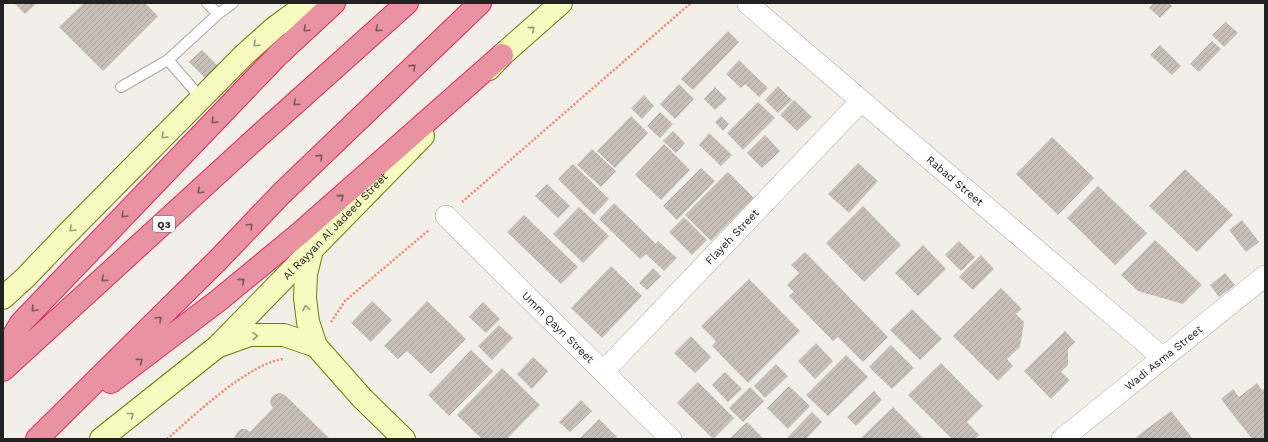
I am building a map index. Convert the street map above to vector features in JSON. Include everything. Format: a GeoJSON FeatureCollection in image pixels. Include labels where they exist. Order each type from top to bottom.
{"type":"FeatureCollection","features":[{"type":"Feature","properties":{"kind":"highway"},"geometry":{"type":"LineString","coordinates":[[3,353],[21,323],[268,65],[334,3]]}},
{"type":"Feature","properties":{"kind":"highway","name":"Q3"},"geometry":{"type":"LineString","coordinates":[[3,370],[252,142],[407,3]]}},
{"type":"Feature","properties":{"kind":"highway"},"geometry":{"type":"LineString","coordinates":[[40,437],[218,260],[281,194],[480,3]]}},
{"type":"Feature","properties":{"kind":"highway"},"geometry":{"type":"LineString","coordinates":[[40,437],[219,300],[288,243],[502,55]]}},
{"type":"Feature","properties":{"kind":"street"},"geometry":{"type":"LineString","coordinates":[[3,298],[26,277],[201,98],[274,28],[308,3]]}},
{"type":"Feature","properties":{"kind":"street","name":"Al Rayyan Al Jadeed Street"},"geometry":{"type":"LineString","coordinates":[[101,439],[218,346],[502,55],[561,3]]}},
{"type":"Feature","properties":{"kind":"street","name":"Rabad Street"},"geometry":{"type":"LineString","coordinates":[[748,4],[1162,357]]}},
{"type":"Feature","properties":{"kind":"street","name":"Flayeh Street"},"geometry":{"type":"LineString","coordinates":[[603,372],[861,101]]}},
{"type":"Feature","properties":{"kind":"street","name":"Umm Qayn Street"},"geometry":{"type":"LineString","coordinates":[[446,216],[671,439]]}},
{"type":"Feature","properties":{"kind":"street"},"geometry":{"type":"LineString","coordinates":[[312,250],[306,274],[305,298],[308,322],[316,346],[362,398],[404,439]]}},
{"type":"Feature","properties":{"kind":"street","name":"Wadi Asma Street"},"geometry":{"type":"LineString","coordinates":[[1062,439],[1162,357],[1265,276]]}},
{"type":"Feature","properties":{"kind":"street"},"geometry":{"type":"LineString","coordinates":[[218,346],[250,335],[284,335],[316,346]]}},
{"type":"Feature","properties":{"kind":"lane"},"geometry":{"type":"LineString","coordinates":[[207,3],[218,14]]}},
{"type":"Feature","properties":{"kind":"lane"},"geometry":{"type":"LineString","coordinates":[[121,86],[168,60],[218,14],[233,3]]}},
{"type":"Feature","properties":{"kind":"lane"},"geometry":{"type":"LineString","coordinates":[[168,60],[201,98]]}},
{"type":"Feature","properties":{"kind":"building"},"geometry":{"type":"Polygon","coordinates":[[[14,3],[37,3],[25,14],[14,3]]]}},
{"type":"Feature","properties":{"kind":"building"},"geometry":{"type":"Polygon","coordinates":[[[84,3],[145,3],[158,16],[103,71],[59,27],[84,3]]]}},
{"type":"Feature","properties":{"kind":"building"},"geometry":{"type":"Polygon","coordinates":[[[1154,3],[1169,3],[1172,6],[1160,18],[1149,8],[1154,3]]]}},
{"type":"Feature","properties":{"kind":"building"},"geometry":{"type":"Polygon","coordinates":[[[1226,22],[1238,33],[1224,47],[1212,35],[1226,22]]]}},
{"type":"Feature","properties":{"kind":"building"},"geometry":{"type":"Polygon","coordinates":[[[728,31],[739,42],[693,90],[681,79],[728,31]]]}},
{"type":"Feature","properties":{"kind":"building"},"geometry":{"type":"Polygon","coordinates":[[[1212,41],[1221,49],[1199,72],[1190,64],[1212,41]]]}},
{"type":"Feature","properties":{"kind":"building"},"geometry":{"type":"Polygon","coordinates":[[[1160,45],[1181,66],[1172,75],[1150,55],[1160,45]]]}},
{"type":"Feature","properties":{"kind":"building"},"geometry":{"type":"Polygon","coordinates":[[[202,50],[218,66],[205,78],[189,62],[202,50]]]}},
{"type":"Feature","properties":{"kind":"building"},"geometry":{"type":"Polygon","coordinates":[[[739,60],[768,88],[759,97],[745,84],[741,88],[726,74],[739,60]]]}},
{"type":"Feature","properties":{"kind":"building"},"geometry":{"type":"Polygon","coordinates":[[[679,84],[694,99],[675,119],[660,104],[679,84]]]}},
{"type":"Feature","properties":{"kind":"building"},"geometry":{"type":"Polygon","coordinates":[[[778,86],[792,100],[778,113],[765,100],[778,86]]]}},
{"type":"Feature","properties":{"kind":"building"},"geometry":{"type":"Polygon","coordinates":[[[715,87],[727,99],[715,110],[704,99],[715,87]]]}},
{"type":"Feature","properties":{"kind":"building"},"geometry":{"type":"Polygon","coordinates":[[[644,95],[654,106],[642,119],[631,108],[644,95]]]}},
{"type":"Feature","properties":{"kind":"building"},"geometry":{"type":"Polygon","coordinates":[[[794,100],[812,117],[797,131],[780,115],[794,100]]]}},
{"type":"Feature","properties":{"kind":"building"},"geometry":{"type":"Polygon","coordinates":[[[758,102],[775,118],[743,150],[727,133],[758,102]]]}},
{"type":"Feature","properties":{"kind":"building"},"geometry":{"type":"Polygon","coordinates":[[[660,112],[673,124],[660,138],[647,126],[660,112]]]}},
{"type":"Feature","properties":{"kind":"building"},"geometry":{"type":"Polygon","coordinates":[[[631,116],[648,133],[615,168],[597,151],[631,116]]]}},
{"type":"Feature","properties":{"kind":"building"},"geometry":{"type":"Polygon","coordinates":[[[721,116],[729,124],[723,131],[715,122],[721,116]]]}},
{"type":"Feature","properties":{"kind":"building"},"geometry":{"type":"Polygon","coordinates":[[[673,131],[685,143],[676,153],[663,141],[673,131]]]}},
{"type":"Feature","properties":{"kind":"building"},"geometry":{"type":"Polygon","coordinates":[[[709,133],[732,155],[721,166],[699,145],[709,133]]]}},
{"type":"Feature","properties":{"kind":"building"},"geometry":{"type":"Polygon","coordinates":[[[765,135],[780,151],[762,168],[747,153],[765,135]]]}},
{"type":"Feature","properties":{"kind":"building"},"geometry":{"type":"Polygon","coordinates":[[[1052,137],[1094,178],[1058,215],[1016,174],[1052,137]]]}},
{"type":"Feature","properties":{"kind":"building"},"geometry":{"type":"Polygon","coordinates":[[[664,144],[690,170],[661,200],[635,175],[664,144]]]}},
{"type":"Feature","properties":{"kind":"building"},"geometry":{"type":"Polygon","coordinates":[[[592,149],[616,171],[601,187],[577,165],[592,149]]]}},
{"type":"Feature","properties":{"kind":"building"},"geometry":{"type":"Polygon","coordinates":[[[858,163],[878,181],[849,213],[828,194],[858,163]]]}},
{"type":"Feature","properties":{"kind":"building"},"geometry":{"type":"Polygon","coordinates":[[[573,164],[609,199],[594,215],[558,179],[573,164]]]}},
{"type":"Feature","properties":{"kind":"building"},"geometry":{"type":"Polygon","coordinates":[[[701,168],[715,181],[677,220],[663,206],[701,168]]]}},
{"type":"Feature","properties":{"kind":"building"},"geometry":{"type":"Polygon","coordinates":[[[1185,169],[1233,215],[1197,252],[1149,206],[1185,169]]]}},
{"type":"Feature","properties":{"kind":"building"},"geometry":{"type":"Polygon","coordinates":[[[728,172],[754,198],[711,241],[685,215],[728,172]]]}},
{"type":"Feature","properties":{"kind":"building"},"geometry":{"type":"Polygon","coordinates":[[[547,184],[570,206],[558,218],[535,196],[547,184]]]}},
{"type":"Feature","properties":{"kind":"building"},"geometry":{"type":"Polygon","coordinates":[[[1098,186],[1147,233],[1115,265],[1067,218],[1098,186]]]}},
{"type":"Feature","properties":{"kind":"building"},"geometry":{"type":"Polygon","coordinates":[[[614,203],[656,244],[658,241],[677,258],[664,271],[646,254],[640,259],[599,219],[614,203]]]}},
{"type":"Feature","properties":{"kind":"building"},"geometry":{"type":"Polygon","coordinates":[[[863,206],[901,245],[864,282],[826,243],[863,206]]]}},
{"type":"Feature","properties":{"kind":"building"},"geometry":{"type":"Polygon","coordinates":[[[579,207],[609,236],[583,263],[553,234],[579,207]]]}},
{"type":"Feature","properties":{"kind":"building"},"geometry":{"type":"Polygon","coordinates":[[[524,215],[578,267],[561,284],[507,232],[524,215]]]}},
{"type":"Feature","properties":{"kind":"building"},"geometry":{"type":"Polygon","coordinates":[[[684,217],[707,240],[692,255],[669,232],[684,217]]]}},
{"type":"Feature","properties":{"kind":"building"},"geometry":{"type":"Polygon","coordinates":[[[1242,220],[1259,242],[1246,252],[1229,230],[1242,220]]]}},
{"type":"Feature","properties":{"kind":"building"},"geometry":{"type":"Polygon","coordinates":[[[1155,240],[1202,285],[1183,304],[1138,291],[1121,275],[1155,240]]]}},
{"type":"Feature","properties":{"kind":"building"},"geometry":{"type":"Polygon","coordinates":[[[959,241],[975,257],[961,271],[945,255],[959,241]]]}},
{"type":"Feature","properties":{"kind":"building"},"geometry":{"type":"Polygon","coordinates":[[[923,245],[946,269],[918,296],[895,273],[923,245]]]}},
{"type":"Feature","properties":{"kind":"building"},"geometry":{"type":"Polygon","coordinates":[[[805,252],[888,337],[863,362],[838,337],[833,341],[789,296],[794,292],[787,285],[799,273],[791,265],[805,252]]]}},
{"type":"Feature","properties":{"kind":"building"},"geometry":{"type":"Polygon","coordinates":[[[981,255],[994,269],[973,290],[959,277],[981,255]]]}},
{"type":"Feature","properties":{"kind":"building"},"geometry":{"type":"Polygon","coordinates":[[[611,266],[642,296],[602,338],[571,308],[611,266]]]}},
{"type":"Feature","properties":{"kind":"building"},"geometry":{"type":"Polygon","coordinates":[[[653,268],[661,276],[647,290],[639,283],[653,268]]]}},
{"type":"Feature","properties":{"kind":"building"},"geometry":{"type":"Polygon","coordinates":[[[1225,273],[1235,285],[1219,297],[1210,285],[1225,273]]]}},
{"type":"Feature","properties":{"kind":"building"},"geometry":{"type":"Polygon","coordinates":[[[749,279],[800,331],[748,383],[712,346],[716,341],[701,326],[749,279]]]}},
{"type":"Feature","properties":{"kind":"building"},"geometry":{"type":"Polygon","coordinates":[[[1001,288],[1022,309],[1016,314],[1024,322],[1020,347],[1007,359],[1013,366],[998,381],[953,336],[1001,288]]]}},
{"type":"Feature","properties":{"kind":"building"},"geometry":{"type":"Polygon","coordinates":[[[372,301],[392,320],[371,342],[351,323],[372,301]]]}},
{"type":"Feature","properties":{"kind":"building"},"geometry":{"type":"Polygon","coordinates":[[[427,301],[466,339],[431,374],[407,351],[398,359],[384,346],[427,301]]]}},
{"type":"Feature","properties":{"kind":"building"},"geometry":{"type":"Polygon","coordinates":[[[483,302],[500,319],[486,333],[469,317],[483,302]]]}},
{"type":"Feature","properties":{"kind":"building"},"geometry":{"type":"Polygon","coordinates":[[[912,309],[942,339],[920,360],[890,330],[912,309]]]}},
{"type":"Feature","properties":{"kind":"building"},"geometry":{"type":"Polygon","coordinates":[[[499,325],[513,338],[492,360],[478,346],[499,325]]]}},
{"type":"Feature","properties":{"kind":"building"},"geometry":{"type":"Polygon","coordinates":[[[1065,331],[1075,342],[1068,349],[1068,365],[1061,372],[1070,380],[1051,399],[1024,371],[1065,331]]]}},
{"type":"Feature","properties":{"kind":"building"},"geometry":{"type":"Polygon","coordinates":[[[691,336],[711,357],[695,373],[674,353],[691,336]]]}},
{"type":"Feature","properties":{"kind":"building"},"geometry":{"type":"Polygon","coordinates":[[[816,343],[833,361],[815,379],[798,361],[816,343]]]}},
{"type":"Feature","properties":{"kind":"building"},"geometry":{"type":"Polygon","coordinates":[[[891,345],[914,368],[892,389],[869,367],[891,345]]]}},
{"type":"Feature","properties":{"kind":"building"},"geometry":{"type":"Polygon","coordinates":[[[471,350],[493,371],[449,416],[428,395],[471,350]]]}},
{"type":"Feature","properties":{"kind":"building"},"geometry":{"type":"Polygon","coordinates":[[[846,355],[868,377],[828,416],[806,395],[846,355]]]}},
{"type":"Feature","properties":{"kind":"building"},"geometry":{"type":"Polygon","coordinates":[[[533,357],[548,371],[532,389],[517,374],[533,357]]]}},
{"type":"Feature","properties":{"kind":"building"},"geometry":{"type":"Polygon","coordinates":[[[941,363],[983,406],[967,422],[979,435],[975,439],[952,439],[908,395],[941,363]]]}},
{"type":"Feature","properties":{"kind":"building"},"geometry":{"type":"Polygon","coordinates":[[[776,364],[788,376],[765,398],[754,386],[776,364]]]}},
{"type":"Feature","properties":{"kind":"building"},"geometry":{"type":"Polygon","coordinates":[[[502,368],[540,405],[507,439],[482,439],[457,415],[502,368]]]}},
{"type":"Feature","properties":{"kind":"building"},"geometry":{"type":"Polygon","coordinates":[[[725,372],[742,389],[728,402],[712,385],[725,372]]]}},
{"type":"Feature","properties":{"kind":"building"},"geometry":{"type":"Polygon","coordinates":[[[698,382],[734,418],[713,439],[677,403],[698,382]]]}},
{"type":"Feature","properties":{"kind":"building"},"geometry":{"type":"Polygon","coordinates":[[[1257,383],[1262,390],[1265,388],[1265,439],[1252,439],[1221,399],[1233,389],[1239,397],[1257,383]]]}},
{"type":"Feature","properties":{"kind":"building"},"geometry":{"type":"Polygon","coordinates":[[[789,386],[810,406],[788,429],[767,408],[789,386]]]}},
{"type":"Feature","properties":{"kind":"building"},"geometry":{"type":"Polygon","coordinates":[[[750,387],[764,401],[743,422],[729,408],[750,387]]]}},
{"type":"Feature","properties":{"kind":"building"},"geometry":{"type":"Polygon","coordinates":[[[874,391],[882,400],[856,426],[847,417],[874,391]]]}},
{"type":"Feature","properties":{"kind":"building"},"geometry":{"type":"Polygon","coordinates":[[[280,393],[285,395],[329,438],[234,439],[237,432],[241,429],[246,429],[250,432],[273,408],[270,403],[271,398],[275,394],[280,393]]]}},
{"type":"Feature","properties":{"kind":"building"},"geometry":{"type":"Polygon","coordinates":[[[581,400],[592,411],[570,432],[559,422],[581,400]]]}},
{"type":"Feature","properties":{"kind":"building"},"geometry":{"type":"Polygon","coordinates":[[[893,407],[924,439],[860,439],[893,407]]]}},
{"type":"Feature","properties":{"kind":"building"},"geometry":{"type":"Polygon","coordinates":[[[1171,411],[1193,439],[1138,439],[1136,437],[1171,411]]]}},
{"type":"Feature","properties":{"kind":"building"},"geometry":{"type":"Polygon","coordinates":[[[812,412],[822,422],[806,439],[786,439],[812,412]]]}},
{"type":"Feature","properties":{"kind":"building"},"geometry":{"type":"Polygon","coordinates":[[[599,419],[617,437],[615,439],[579,439],[599,419]]]}},
{"type":"Feature","properties":{"kind":"building"},"geometry":{"type":"Polygon","coordinates":[[[747,422],[764,439],[729,439],[747,422]]]}}]}
